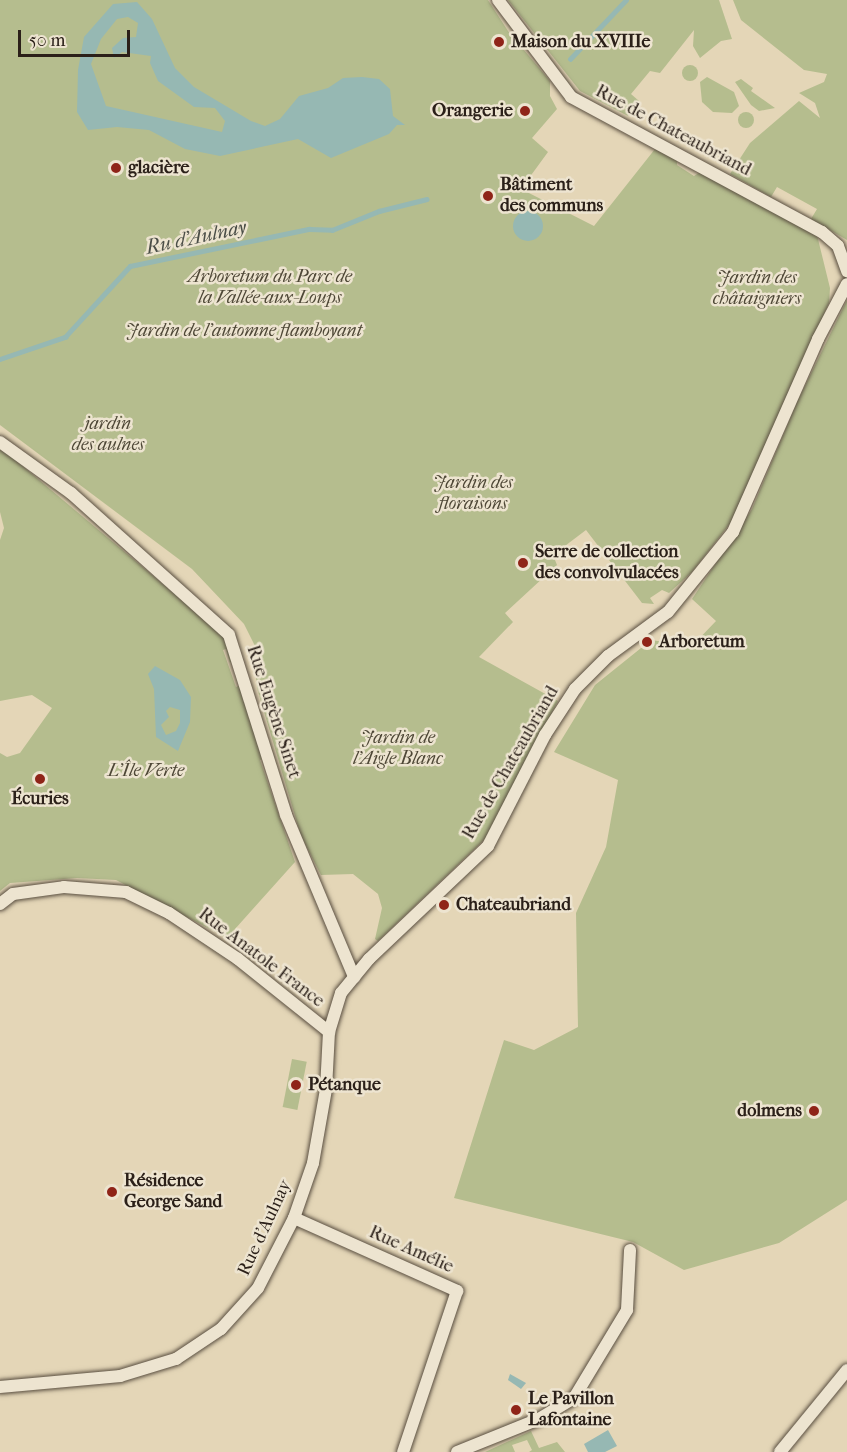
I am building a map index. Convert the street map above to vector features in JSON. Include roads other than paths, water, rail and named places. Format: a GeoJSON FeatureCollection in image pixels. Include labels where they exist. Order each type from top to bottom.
{"type":"FeatureCollection","features":[{"type":"Feature","properties":{"kind":"street","name":"Rue de Chateaubriand"},"geometry":{"type":"LineString","coordinates":[[498,0],[571,97],[822,232],[838,246],[847,272]]}},
{"type":"Feature","properties":{"kind":"street","name":"Rue de Chateaubriand"},"geometry":{"type":"LineString","coordinates":[[354,977],[488,846],[549,728],[581,682],[608,656],[669,612],[733,532],[818,339],[847,284]]}},
{"type":"Feature","properties":{"kind":"street","name":"Rue Eugène Sinet"},"geometry":{"type":"LineString","coordinates":[[0,442],[71,493],[229,635],[286,815],[354,977]]}},
{"type":"Feature","properties":{"kind":"street","name":"Rue Anatole France"},"geometry":{"type":"LineString","coordinates":[[0,904],[12,894],[64,887],[126,892],[169,913],[238,959],[329,1032]]}},
{"type":"Feature","properties":{"kind":"street","name":"Rue d'Aulnay"},"geometry":{"type":"LineString","coordinates":[[0,1387],[120,1376],[176,1359],[221,1329],[258,1288],[294,1218],[315,1152],[326,1089],[329,1032],[341,993],[354,977]]}},
{"type":"Feature","properties":{"kind":"street","name":"Rue Amélie"},"geometry":{"type":"LineString","coordinates":[[294,1218],[457,1290],[403,1452]]}},
{"type":"Feature","properties":{"kind":"street"},"geometry":{"type":"LineString","coordinates":[[458,1452],[539,1419],[574,1398],[627,1310],[630,1250]]}},
{"type":"Feature","properties":{"kind":"street"},"geometry":{"type":"LineString","coordinates":[[780,1452],[847,1370]]}},
{"type":"Feature","properties":{"kind":"water"},"geometry":{"type":"Polygon","coordinates":[[[137,2],[152,19],[175,68],[194,87],[251,121],[265,126],[280,119],[299,96],[328,88],[343,78],[362,77],[379,79],[390,89],[393,116],[405,125],[397,125],[389,134],[331,158],[298,139],[220,156],[185,149],[149,130],[117,127],[88,130],[77,112],[78,70],[84,37],[113,4],[137,2]],[[128,17],[117,19],[101,39],[91,64],[106,106],[222,132],[225,121],[215,108],[194,107],[158,81],[150,63],[151,56],[122,52],[114,58],[112,48],[123,38],[136,37],[138,23],[128,17]]]}},
{"type":"Feature","properties":{"kind":"water"},"geometry":{"type":"Polygon","coordinates":[[[528,211],[539,215],[543,226],[539,237],[528,241],[517,237],[513,226],[517,215],[528,211]]]}},
{"type":"Feature","properties":{"kind":"water"},"geometry":{"type":"Polygon","coordinates":[[[155,666],[180,680],[191,697],[190,722],[178,751],[156,737],[154,689],[148,674],[155,666]],[[170,707],[166,711],[169,717],[161,725],[166,735],[176,731],[180,723],[180,710],[170,707]]]}},
{"type":"Feature","properties":{"kind":"water"},"geometry":{"type":"Polygon","coordinates":[[[510,1374],[526,1383],[521,1389],[508,1380],[510,1374]]]}},
{"type":"Feature","properties":{"kind":"water"},"geometry":{"type":"Polygon","coordinates":[[[608,1430],[617,1446],[605,1452],[588,1452],[584,1444],[608,1430]]]}},
{"type":"Feature","properties":{"kind":"waterway","name":"Ru d'Aulnay"},"geometry":{"type":"LineString","coordinates":[[570,59],[626,0]]}},
{"type":"Feature","properties":{"kind":"waterway","name":"Ru d'Aulnay"},"geometry":{"type":"LineString","coordinates":[[0,359],[65,337],[130,266],[309,229],[332,230],[379,211],[427,199]]}},
{"type":"Feature","properties":{"kind":"place","name":"Maison du XVIIIe"},"geometry":{"type":"Point","coordinates":[499,42]}},
{"type":"Feature","properties":{"kind":"place","name":"Orangerie"},"geometry":{"type":"Point","coordinates":[525,111]}},
{"type":"Feature","properties":{"kind":"place","name":"glacière"},"geometry":{"type":"Point","coordinates":[116,168]}},
{"type":"Feature","properties":{"kind":"place","name":"Bâtiment des communs"},"geometry":{"type":"Point","coordinates":[488,196]}},
{"type":"Feature","properties":{"kind":"place","name":"Serre de collection des convolvulacées"},"geometry":{"type":"Point","coordinates":[523,563]}},
{"type":"Feature","properties":{"kind":"place","name":"Arboretum"},"geometry":{"type":"Point","coordinates":[647,642]}},
{"type":"Feature","properties":{"kind":"place","name":"Écuries"},"geometry":{"type":"Point","coordinates":[40,779]}},
{"type":"Feature","properties":{"kind":"place","name":"Chateaubriand"},"geometry":{"type":"Point","coordinates":[444,905]}},
{"type":"Feature","properties":{"kind":"place","name":"Pétanque"},"geometry":{"type":"Point","coordinates":[296,1085]}},
{"type":"Feature","properties":{"kind":"place","name":"dolmens"},"geometry":{"type":"Point","coordinates":[814,1111]}},
{"type":"Feature","properties":{"kind":"place","name":"Résidence George Sand"},"geometry":{"type":"Point","coordinates":[112,1192]}},
{"type":"Feature","properties":{"kind":"place","name":"Le Pavillon Lafontaine"},"geometry":{"type":"Point","coordinates":[516,1410]}},
{"type":"Feature","properties":{"kind":"park label","name":"Arboretum du Parc de la Vallée-aux-Loups"},"geometry":{"type":"Point","coordinates":[270,288]}},
{"type":"Feature","properties":{"kind":"park label","name":"Jardin des châtaigniers"},"geometry":{"type":"Point","coordinates":[757,289]}},
{"type":"Feature","properties":{"kind":"park label","name":"Jardin de l'automne flamboyant"},"geometry":{"type":"Point","coordinates":[244,331]}},
{"type":"Feature","properties":{"kind":"park label","name":"jardin des aulnes"},"geometry":{"type":"Point","coordinates":[108,435]}},
{"type":"Feature","properties":{"kind":"park label","name":"Jardin des floraisons"},"geometry":{"type":"Point","coordinates":[473,494]}},
{"type":"Feature","properties":{"kind":"park label","name":"Jardin de l’Aigle Blanc"},"geometry":{"type":"Point","coordinates":[398,750]}},
{"type":"Feature","properties":{"kind":"park label","name":"L'Île Verte"},"geometry":{"type":"Point","coordinates":[146,771]}}]}
